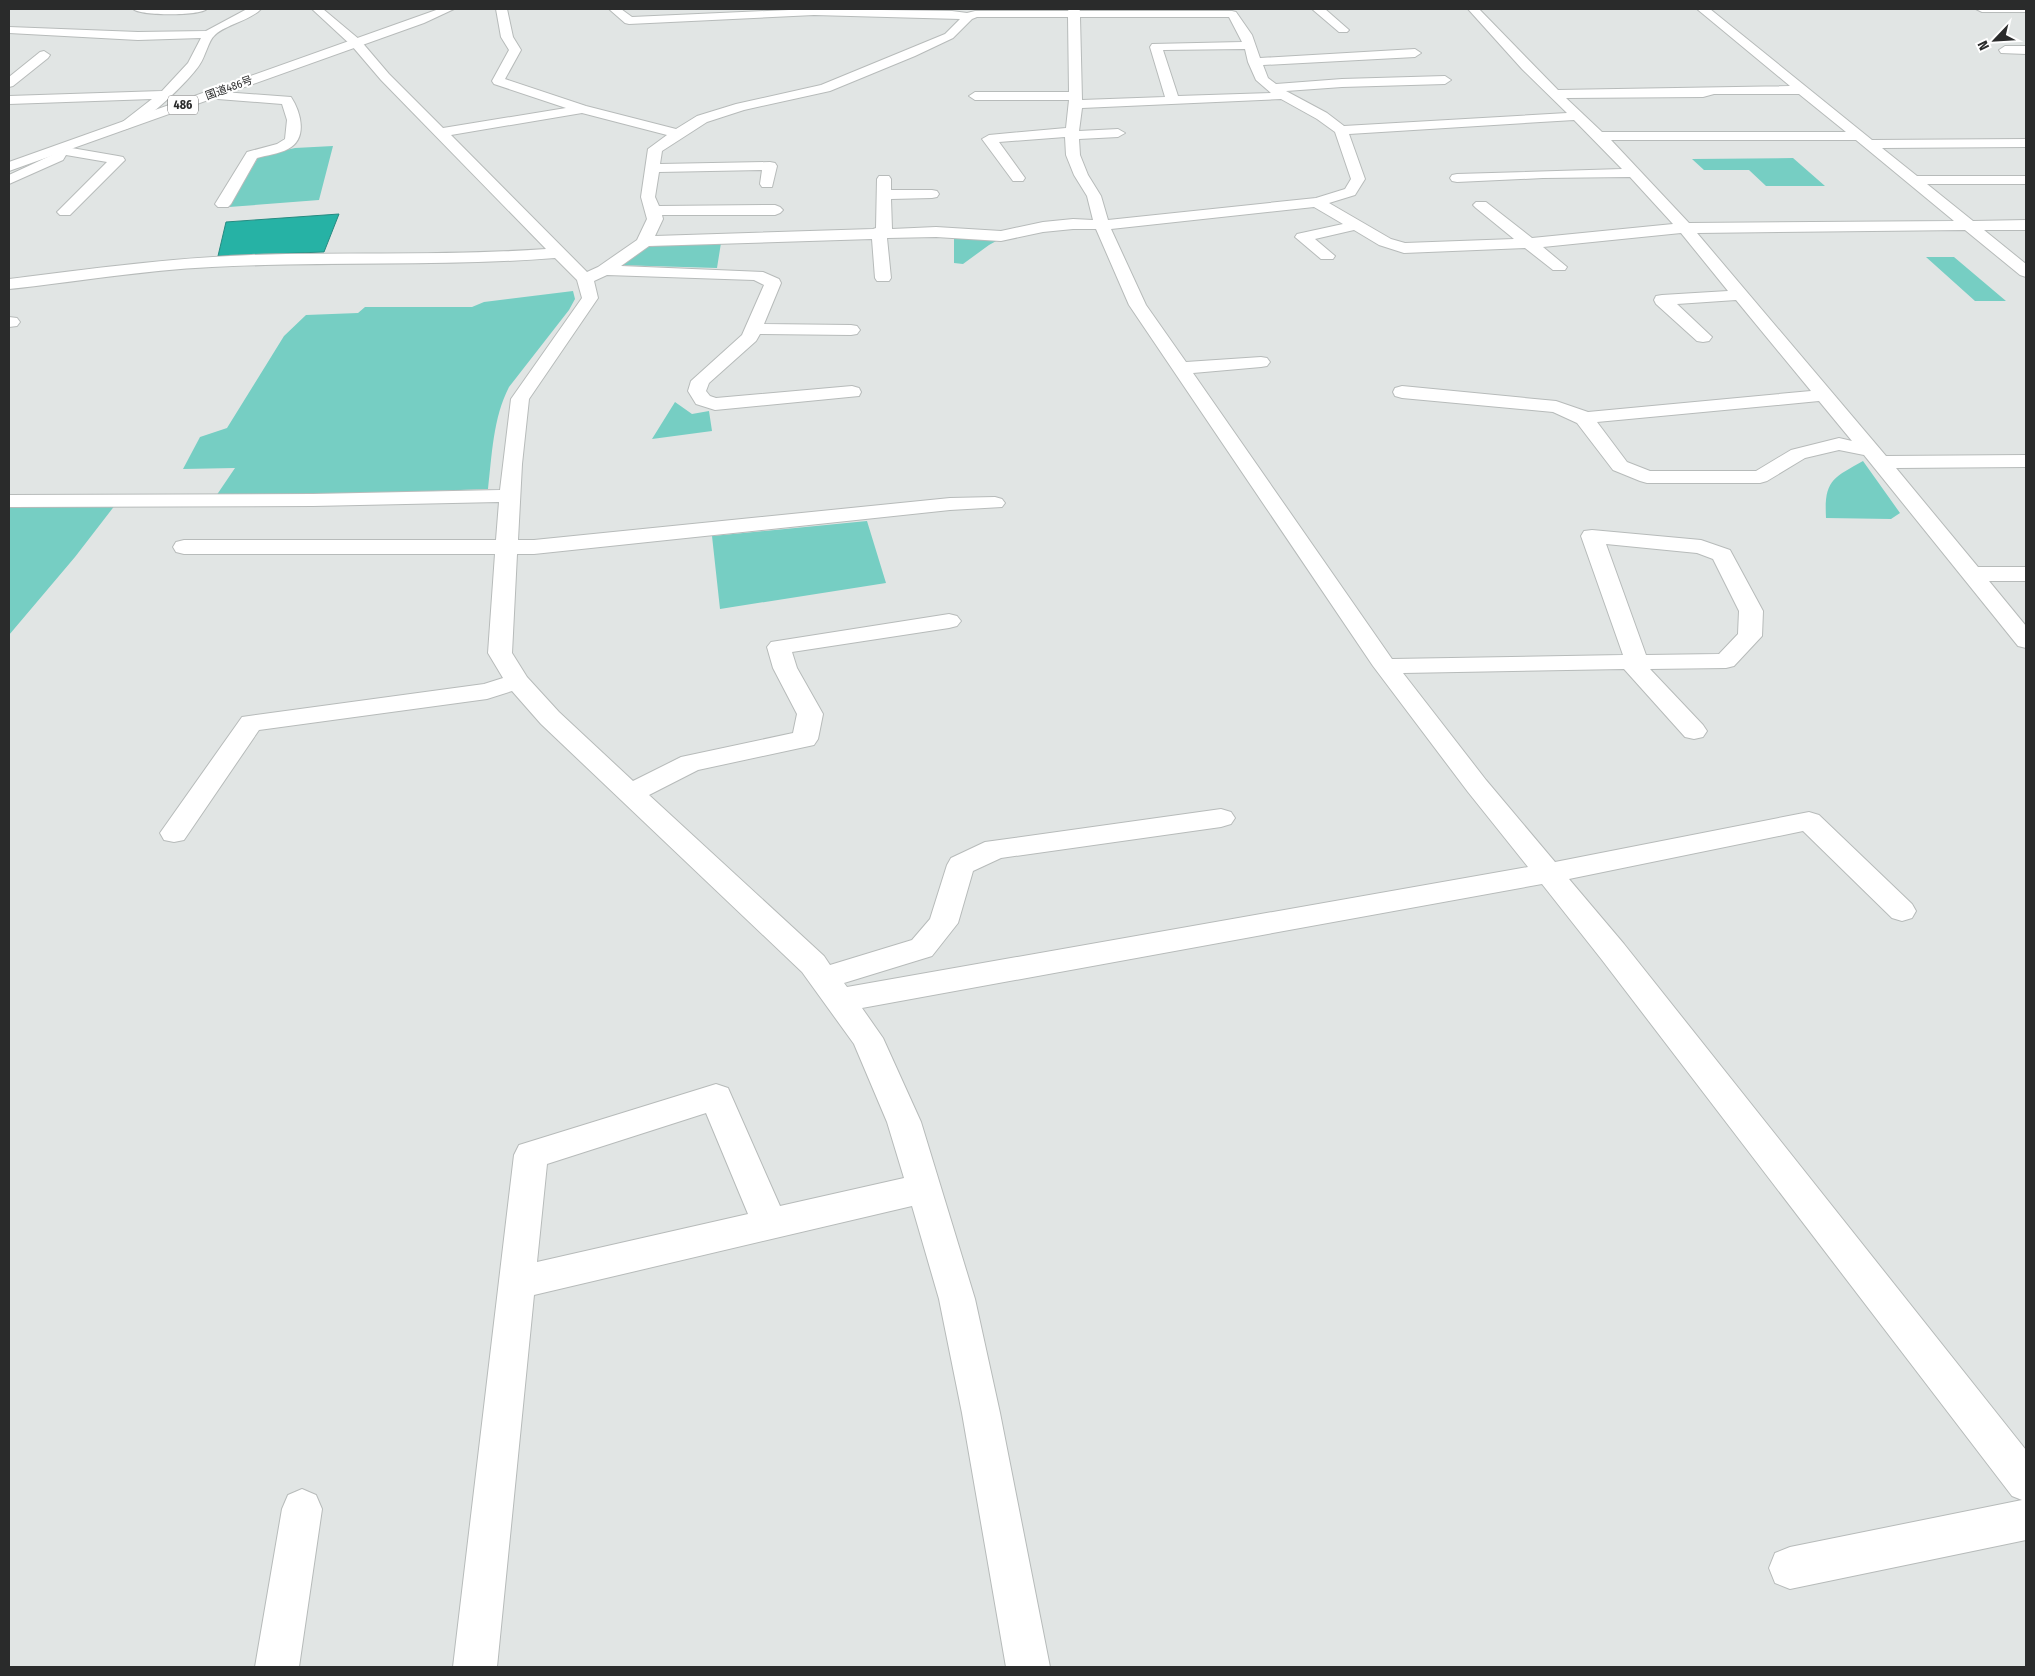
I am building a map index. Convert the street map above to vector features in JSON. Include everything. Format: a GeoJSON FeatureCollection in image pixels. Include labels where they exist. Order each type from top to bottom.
{"type":"FeatureCollection","features":[{"type":"Feature","properties":{"kind":"main road"},"geometry":{"type":"LineString","coordinates":[[139,9],[165,11],[201,9]]}},
{"type":"Feature","properties":{"kind":"main road"},"geometry":{"type":"LineString","coordinates":[[9,30],[136,35],[208,34],[255,9]]}},
{"type":"Feature","properties":{"kind":"main road"},"geometry":{"type":"LineString","coordinates":[[317,9],[356,43],[384,77],[557,253],[594,275],[757,275],[773,283],[750,337],[700,381],[697,391],[703,400],[715,404],[852,392]]}},
{"type":"Feature","properties":{"kind":"main road","name":"国道486号"},"geometry":{"type":"LineString","coordinates":[[9,166],[60,150],[420,21],[448,9]]}},
{"type":"Feature","properties":{"kind":"main road"},"geometry":{"type":"LineString","coordinates":[[500,9],[507,37],[515,50],[498,82],[580,110],[678,134]]}},
{"type":"Feature","properties":{"kind":"main road"},"geometry":{"type":"LineString","coordinates":[[614,9],[629,21],[814,12],[952,14],[968,17]]}},
{"type":"Feature","properties":{"kind":"main road"},"geometry":{"type":"LineString","coordinates":[[1318,9],[1342,30]]}},
{"type":"Feature","properties":{"kind":"main road"},"geometry":{"type":"LineString","coordinates":[[1473,9],[1599,136],[1684,228],[1876,457],[2026,641]]}},
{"type":"Feature","properties":{"kind":"main road"},"geometry":{"type":"LineString","coordinates":[[1703,9],[2026,272]]}},
{"type":"Feature","properties":{"kind":"main road"},"geometry":{"type":"LineString","coordinates":[[1982,9],[2026,9]]}},
{"type":"Feature","properties":{"kind":"main road"},"geometry":{"type":"LineString","coordinates":[[136,35],[157,23],[165,11]]}},
{"type":"Feature","properties":{"kind":"main road"},"geometry":{"type":"LineString","coordinates":[[1074,12],[1075,100],[1072,134],[1073,155],[1081,175],[1094,196],[1102,225],[1138,305],[1385,666],[1477,786],[1549,873],[2026,1482]]}},
{"type":"Feature","properties":{"kind":"main road"},"geometry":{"type":"LineString","coordinates":[[644,241],[819,236],[881,232],[936,232],[1001,236],[1043,227],[1073,224],[1102,225],[1317,202],[1350,192],[1358,179],[1341,130],[1322,116],[1279,92],[1262,80],[1254,62],[1246,35],[1232,12],[975,14],[968,17],[949,36],[911,53],[825,88],[741,107],[702,119],[656,149],[648,197],[655,219],[644,241],[594,275],[590,298],[520,399],[510,496],[500,653],[518,681],[550,718],[813,964],[867,1038],[904,1122],[957,1298],[981,1413],[1028,1667]]}},
{"type":"Feature","properties":{"kind":"main road"},"geometry":{"type":"LineString","coordinates":[[886,24],[903,25]]}},
{"type":"Feature","properties":{"kind":"main road"},"geometry":{"type":"LineString","coordinates":[[939,27],[957,28]]}},
{"type":"Feature","properties":{"kind":"main road"},"geometry":{"type":"LineString","coordinates":[[123,127],[165,95],[189,72],[201,54],[208,34]]}},
{"type":"Feature","properties":{"kind":"main road"},"geometry":{"type":"LineString","coordinates":[[1173,101],[1156,48],[1248,45]]}},
{"type":"Feature","properties":{"kind":"main road"},"geometry":{"type":"LineString","coordinates":[[2005,50],[2026,50]]}},
{"type":"Feature","properties":{"kind":"main road"},"geometry":{"type":"LineString","coordinates":[[1254,62],[1415,53]]}},
{"type":"Feature","properties":{"kind":"main road"},"geometry":{"type":"LineString","coordinates":[[9,83],[44,55]]}},
{"type":"Feature","properties":{"kind":"main road"},"geometry":{"type":"LineString","coordinates":[[975,96],[1173,101],[1268,97],[1279,92],[1342,84],[1445,80]]}},
{"type":"Feature","properties":{"kind":"main road"},"geometry":{"type":"LineString","coordinates":[[1556,94],[1804,90]]}},
{"type":"Feature","properties":{"kind":"main road"},"geometry":{"type":"LineString","coordinates":[[9,110],[15,100],[165,95]]}},
{"type":"Feature","properties":{"kind":"main road"},"geometry":{"type":"LineString","coordinates":[[210,95],[272,97],[286,100],[293,110],[295,125],[290,141],[282,147],[252,155],[223,204]]}},
{"type":"Feature","properties":{"kind":"main road"},"geometry":{"type":"LineString","coordinates":[[440,133],[580,110]]}},
{"type":"Feature","properties":{"kind":"main road"},"geometry":{"type":"LineString","coordinates":[[1341,130],[1578,116]]}},
{"type":"Feature","properties":{"kind":"main road"},"geometry":{"type":"LineString","coordinates":[[978,125],[1018,178]]}},
{"type":"Feature","properties":{"kind":"main road"},"geometry":{"type":"LineString","coordinates":[[989,139],[1118,133]]}},
{"type":"Feature","properties":{"kind":"main road"},"geometry":{"type":"LineString","coordinates":[[1599,136],[2026,144]]}},
{"type":"Feature","properties":{"kind":"main road"},"geometry":{"type":"LineString","coordinates":[[9,180],[58,157],[60,150],[118,160],[65,212]]}},
{"type":"Feature","properties":{"kind":"main road"},"geometry":{"type":"LineString","coordinates":[[653,168],[770,166],[768,184]]}},
{"type":"Feature","properties":{"kind":"main road"},"geometry":{"type":"LineString","coordinates":[[1457,178],[1543,174],[1634,173]]}},
{"type":"Feature","properties":{"kind":"main road"},"geometry":{"type":"LineString","coordinates":[[883,278],[881,232],[884,179]]}},
{"type":"Feature","properties":{"kind":"main road"},"geometry":{"type":"LineString","coordinates":[[1912,180],[2026,180]]}},
{"type":"Feature","properties":{"kind":"main road"},"geometry":{"type":"LineString","coordinates":[[884,195],[932,194]]}},
{"type":"Feature","properties":{"kind":"main road"},"geometry":{"type":"LineString","coordinates":[[1317,202],[1385,242],[1404,248],[1530,243],[1684,228],[2026,225]]}},
{"type":"Feature","properties":{"kind":"main road"},"geometry":{"type":"LineString","coordinates":[[1481,205],[1559,267]]}},
{"type":"Feature","properties":{"kind":"main road"},"geometry":{"type":"LineString","coordinates":[[652,210],[775,210]]}},
{"type":"Feature","properties":{"kind":"main road"},"geometry":{"type":"LineString","coordinates":[[1327,256],[1303,237],[1357,225]]}},
{"type":"Feature","properties":{"kind":"main road"},"geometry":{"type":"LineString","coordinates":[[1573,239],[1594,253]]}},
{"type":"Feature","properties":{"kind":"main road"},"geometry":{"type":"LineString","coordinates":[[9,284],[99,271],[209,262],[496,257],[557,253]]}},
{"type":"Feature","properties":{"kind":"main road"},"geometry":{"type":"LineString","coordinates":[[1703,337],[1662,300],[1740,295]]}},
{"type":"Feature","properties":{"kind":"main road"},"geometry":{"type":"LineString","coordinates":[[753,329],[851,330]]}},
{"type":"Feature","properties":{"kind":"main road"},"geometry":{"type":"LineString","coordinates":[[1181,368],[1261,362]]}},
{"type":"Feature","properties":{"kind":"main road"},"geometry":{"type":"LineString","coordinates":[[1402,392],[1556,407],[1582,418],[1824,395]]}},
{"type":"Feature","properties":{"kind":"main road"},"geometry":{"type":"LineString","coordinates":[[1582,418],[1620,466],[1646,478],[1760,477],[1798,454],[1839,444],[1876,457],[2026,462]]}},
{"type":"Feature","properties":{"kind":"main road"},"geometry":{"type":"LineString","coordinates":[[9,501],[313,500],[510,496]]}},
{"type":"Feature","properties":{"kind":"main road"},"geometry":{"type":"LineString","coordinates":[[184,547],[534,547],[950,504],[995,503]]}},
{"type":"Feature","properties":{"kind":"main road"},"geometry":{"type":"LineString","coordinates":[[1385,666],[1634,662],[1726,661],[1750,636],[1751,611],[1722,555],[1701,547],[1592,536],[1634,662],[1694,730]]}},
{"type":"Feature","properties":{"kind":"main road"},"geometry":{"type":"LineString","coordinates":[[1971,574],[2026,574]]}},
{"type":"Feature","properties":{"kind":"main road"},"geometry":{"type":"LineString","coordinates":[[631,793],[690,763],[805,738],[810,714],[785,668],[779,647],[948,621]]}},
{"type":"Feature","properties":{"kind":"main road"},"geometry":{"type":"LineString","coordinates":[[174,834],[251,723],[487,691],[518,681]]}},
{"type":"Feature","properties":{"kind":"main road"},"geometry":{"type":"LineString","coordinates":[[832,989],[922,948],[943,924],[961,865],[995,849],[1222,818]]}},
{"type":"Feature","properties":{"kind":"main road"},"geometry":{"type":"LineString","coordinates":[[832,989],[1549,873],[1809,820],[1902,911]]}},
{"type":"Feature","properties":{"kind":"main road"},"geometry":{"type":"LineString","coordinates":[[475,1667],[531,1155],[716,1097],[770,1224]]}},
{"type":"Feature","properties":{"kind":"main road"},"geometry":{"type":"LineString","coordinates":[[516,1283],[924,1188]]}},
{"type":"Feature","properties":{"kind":"main road"},"geometry":{"type":"LineString","coordinates":[[277,1667],[302,1510]]}},
{"type":"Feature","properties":{"kind":"main road"},"geometry":{"type":"LineString","coordinates":[[1790,1568],[2026,1520]]}},
{"type":"Feature","properties":{"kind":"shaded area"},"geometry":{"type":"Polygon","coordinates":[[[333,146],[319,200],[229,207],[259,156],[295,148],[333,146]]]}},
{"type":"Feature","properties":{"kind":"shaded area"},"geometry":{"type":"Polygon","coordinates":[[[1793,158],[1825,186],[1766,186],[1749,170],[1704,170],[1692,159],[1793,158]]]}},
{"type":"Feature","properties":{"kind":"shaded area"},"geometry":{"type":"Polygon","coordinates":[[[339,214],[324,252],[218,256],[226,222],[339,214]]]}},
{"type":"Feature","properties":{"kind":"shaded area"},"geometry":{"type":"Polygon","coordinates":[[[954,236],[998,240],[963,264],[954,263],[954,236]]]}},
{"type":"Feature","properties":{"kind":"shaded area"},"geometry":{"type":"Polygon","coordinates":[[[721,243],[717,268],[617,265],[637,249],[661,245],[721,243]]]}},
{"type":"Feature","properties":{"kind":"shaded area"},"geometry":{"type":"Polygon","coordinates":[[[1926,257],[1954,257],[2006,301],[1975,301],[1926,257]]]}},
{"type":"Feature","properties":{"kind":"shaded area"},"geometry":{"type":"Polygon","coordinates":[[[573,291],[575,299],[569,310],[509,387],[496,424],[488,489],[214,499],[235,468],[183,469],[200,437],[227,428],[284,336],[306,315],[358,313],[365,307],[472,307],[484,302],[573,291]]]}},
{"type":"Feature","properties":{"kind":"shaded area"},"geometry":{"type":"Polygon","coordinates":[[[675,402],[692,414],[709,411],[712,431],[652,439],[675,402]]]}},
{"type":"Feature","properties":{"kind":"shaded area"},"geometry":{"type":"Polygon","coordinates":[[[1863,461],[1900,513],[1891,519],[1826,518],[1829,488],[1838,476],[1863,461]]]}},
{"type":"Feature","properties":{"kind":"shaded area"},"geometry":{"type":"Polygon","coordinates":[[[119,500],[75,557],[9,635],[9,502],[119,500]]]}},
{"type":"Feature","properties":{"kind":"shaded area"},"geometry":{"type":"Polygon","coordinates":[[[867,521],[886,583],[720,609],[712,536],[867,521]]]}}]}
